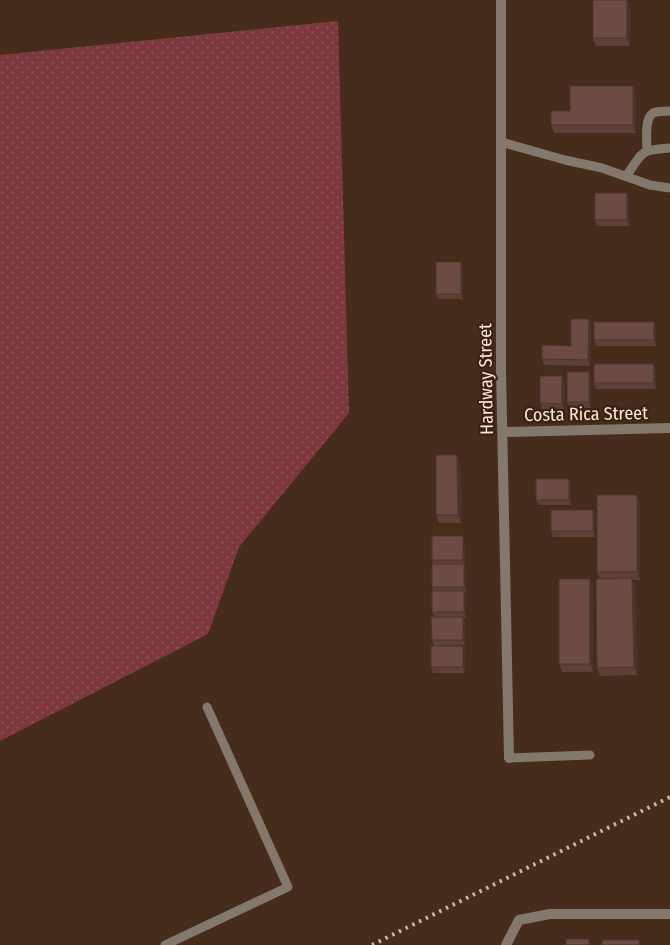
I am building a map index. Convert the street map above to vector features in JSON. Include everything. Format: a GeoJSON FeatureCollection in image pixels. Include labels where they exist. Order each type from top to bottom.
{"type":"FeatureCollection","features":[{"type":"Feature","properties":{"kind":"street","name":"Hardway Street"},"geometry":{"type":"LineString","coordinates":[[501,0],[503,432],[509,758]]}},
{"type":"Feature","properties":{"kind":"street","name":"Costa Rica Street"},"geometry":{"type":"LineString","coordinates":[[503,432],[670,428]]}},
{"type":"Feature","properties":{"kind":"street"},"geometry":{"type":"LineString","coordinates":[[506,945],[519,920],[550,914],[670,914]]}},
{"type":"Feature","properties":{"kind":"lane"},"geometry":{"type":"LineString","coordinates":[[647,150],[647,127],[650,116],[655,112],[670,110]]}},
{"type":"Feature","properties":{"kind":"lane"},"geometry":{"type":"LineString","coordinates":[[501,142],[602,168],[650,185],[670,188]]}},
{"type":"Feature","properties":{"kind":"lane"},"geometry":{"type":"LineString","coordinates":[[626,176],[647,150],[670,148]]}},
{"type":"Feature","properties":{"kind":"lane"},"geometry":{"type":"LineString","coordinates":[[165,945],[288,887],[207,707]]}},
{"type":"Feature","properties":{"kind":"lane"},"geometry":{"type":"LineString","coordinates":[[509,758],[590,755]]}},
{"type":"Feature","properties":{"kind":"shaded area"},"geometry":{"type":"Polygon","coordinates":[[[338,21],[349,413],[239,547],[208,634],[0,741],[0,55],[338,21]]]}},
{"type":"Feature","properties":{"kind":"building"},"geometry":{"type":"Polygon","coordinates":[[[593,0],[627,0],[627,38],[593,38],[593,0]]]}},
{"type":"Feature","properties":{"kind":"building"},"geometry":{"type":"Polygon","coordinates":[[[570,86],[633,86],[633,125],[551,125],[551,111],[570,111],[570,86]]]}},
{"type":"Feature","properties":{"kind":"building"},"geometry":{"type":"Polygon","coordinates":[[[595,193],[627,193],[627,220],[595,220],[595,193]]]}},
{"type":"Feature","properties":{"kind":"building"},"geometry":{"type":"Polygon","coordinates":[[[436,262],[461,262],[461,294],[436,294],[436,262]]]}},
{"type":"Feature","properties":{"kind":"building"},"geometry":{"type":"Polygon","coordinates":[[[571,319],[589,319],[588,360],[542,359],[542,345],[571,346],[571,319]]]}},
{"type":"Feature","properties":{"kind":"building"},"geometry":{"type":"Polygon","coordinates":[[[594,322],[654,322],[654,340],[594,340],[594,322]]]}},
{"type":"Feature","properties":{"kind":"building"},"geometry":{"type":"Polygon","coordinates":[[[594,364],[654,364],[654,383],[594,383],[594,364]]]}},
{"type":"Feature","properties":{"kind":"building"},"geometry":{"type":"Polygon","coordinates":[[[567,372],[589,372],[589,402],[567,402],[567,372]]]}},
{"type":"Feature","properties":{"kind":"building"},"geometry":{"type":"Polygon","coordinates":[[[540,376],[562,376],[562,404],[540,403],[540,376]]]}},
{"type":"Feature","properties":{"kind":"building"},"geometry":{"type":"Polygon","coordinates":[[[436,455],[457,455],[458,515],[436,515],[436,455]]]}},
{"type":"Feature","properties":{"kind":"building"},"geometry":{"type":"Polygon","coordinates":[[[536,479],[569,479],[569,500],[536,500],[536,479]]]}},
{"type":"Feature","properties":{"kind":"building"},"geometry":{"type":"Polygon","coordinates":[[[597,495],[637,495],[637,572],[597,572],[597,495]]]}},
{"type":"Feature","properties":{"kind":"building"},"geometry":{"type":"Polygon","coordinates":[[[551,510],[593,510],[593,531],[551,531],[551,510]]]}},
{"type":"Feature","properties":{"kind":"building"},"geometry":{"type":"Polygon","coordinates":[[[432,536],[463,536],[463,560],[432,560],[432,536]]]}},
{"type":"Feature","properties":{"kind":"building"},"geometry":{"type":"Polygon","coordinates":[[[432,564],[464,564],[464,587],[432,587],[432,564]]]}},
{"type":"Feature","properties":{"kind":"building"},"geometry":{"type":"Polygon","coordinates":[[[632,578],[634,667],[597,668],[596,579],[632,578]]]}},
{"type":"Feature","properties":{"kind":"building"},"geometry":{"type":"Polygon","coordinates":[[[559,579],[590,579],[590,664],[559,664],[559,579]]]}},
{"type":"Feature","properties":{"kind":"building"},"geometry":{"type":"Polygon","coordinates":[[[432,591],[464,591],[464,612],[432,612],[432,591]]]}},
{"type":"Feature","properties":{"kind":"building"},"geometry":{"type":"Polygon","coordinates":[[[431,617],[463,617],[463,640],[432,640],[431,617]]]}},
{"type":"Feature","properties":{"kind":"building"},"geometry":{"type":"Polygon","coordinates":[[[431,646],[463,646],[463,667],[431,667],[431,646]]]}},
{"type":"Feature","properties":{"kind":"building"},"geometry":{"type":"Polygon","coordinates":[[[566,939],[589,939],[589,945],[566,945],[566,939]]]}},
{"type":"Feature","properties":{"kind":"building"},"geometry":{"type":"Polygon","coordinates":[[[602,940],[639,940],[639,945],[602,945],[602,940]]]}},
{"type":"Feature","properties":{"kind":"railway"},"geometry":{"type":"LineString","coordinates":[[372,945],[670,797]]}}]}
